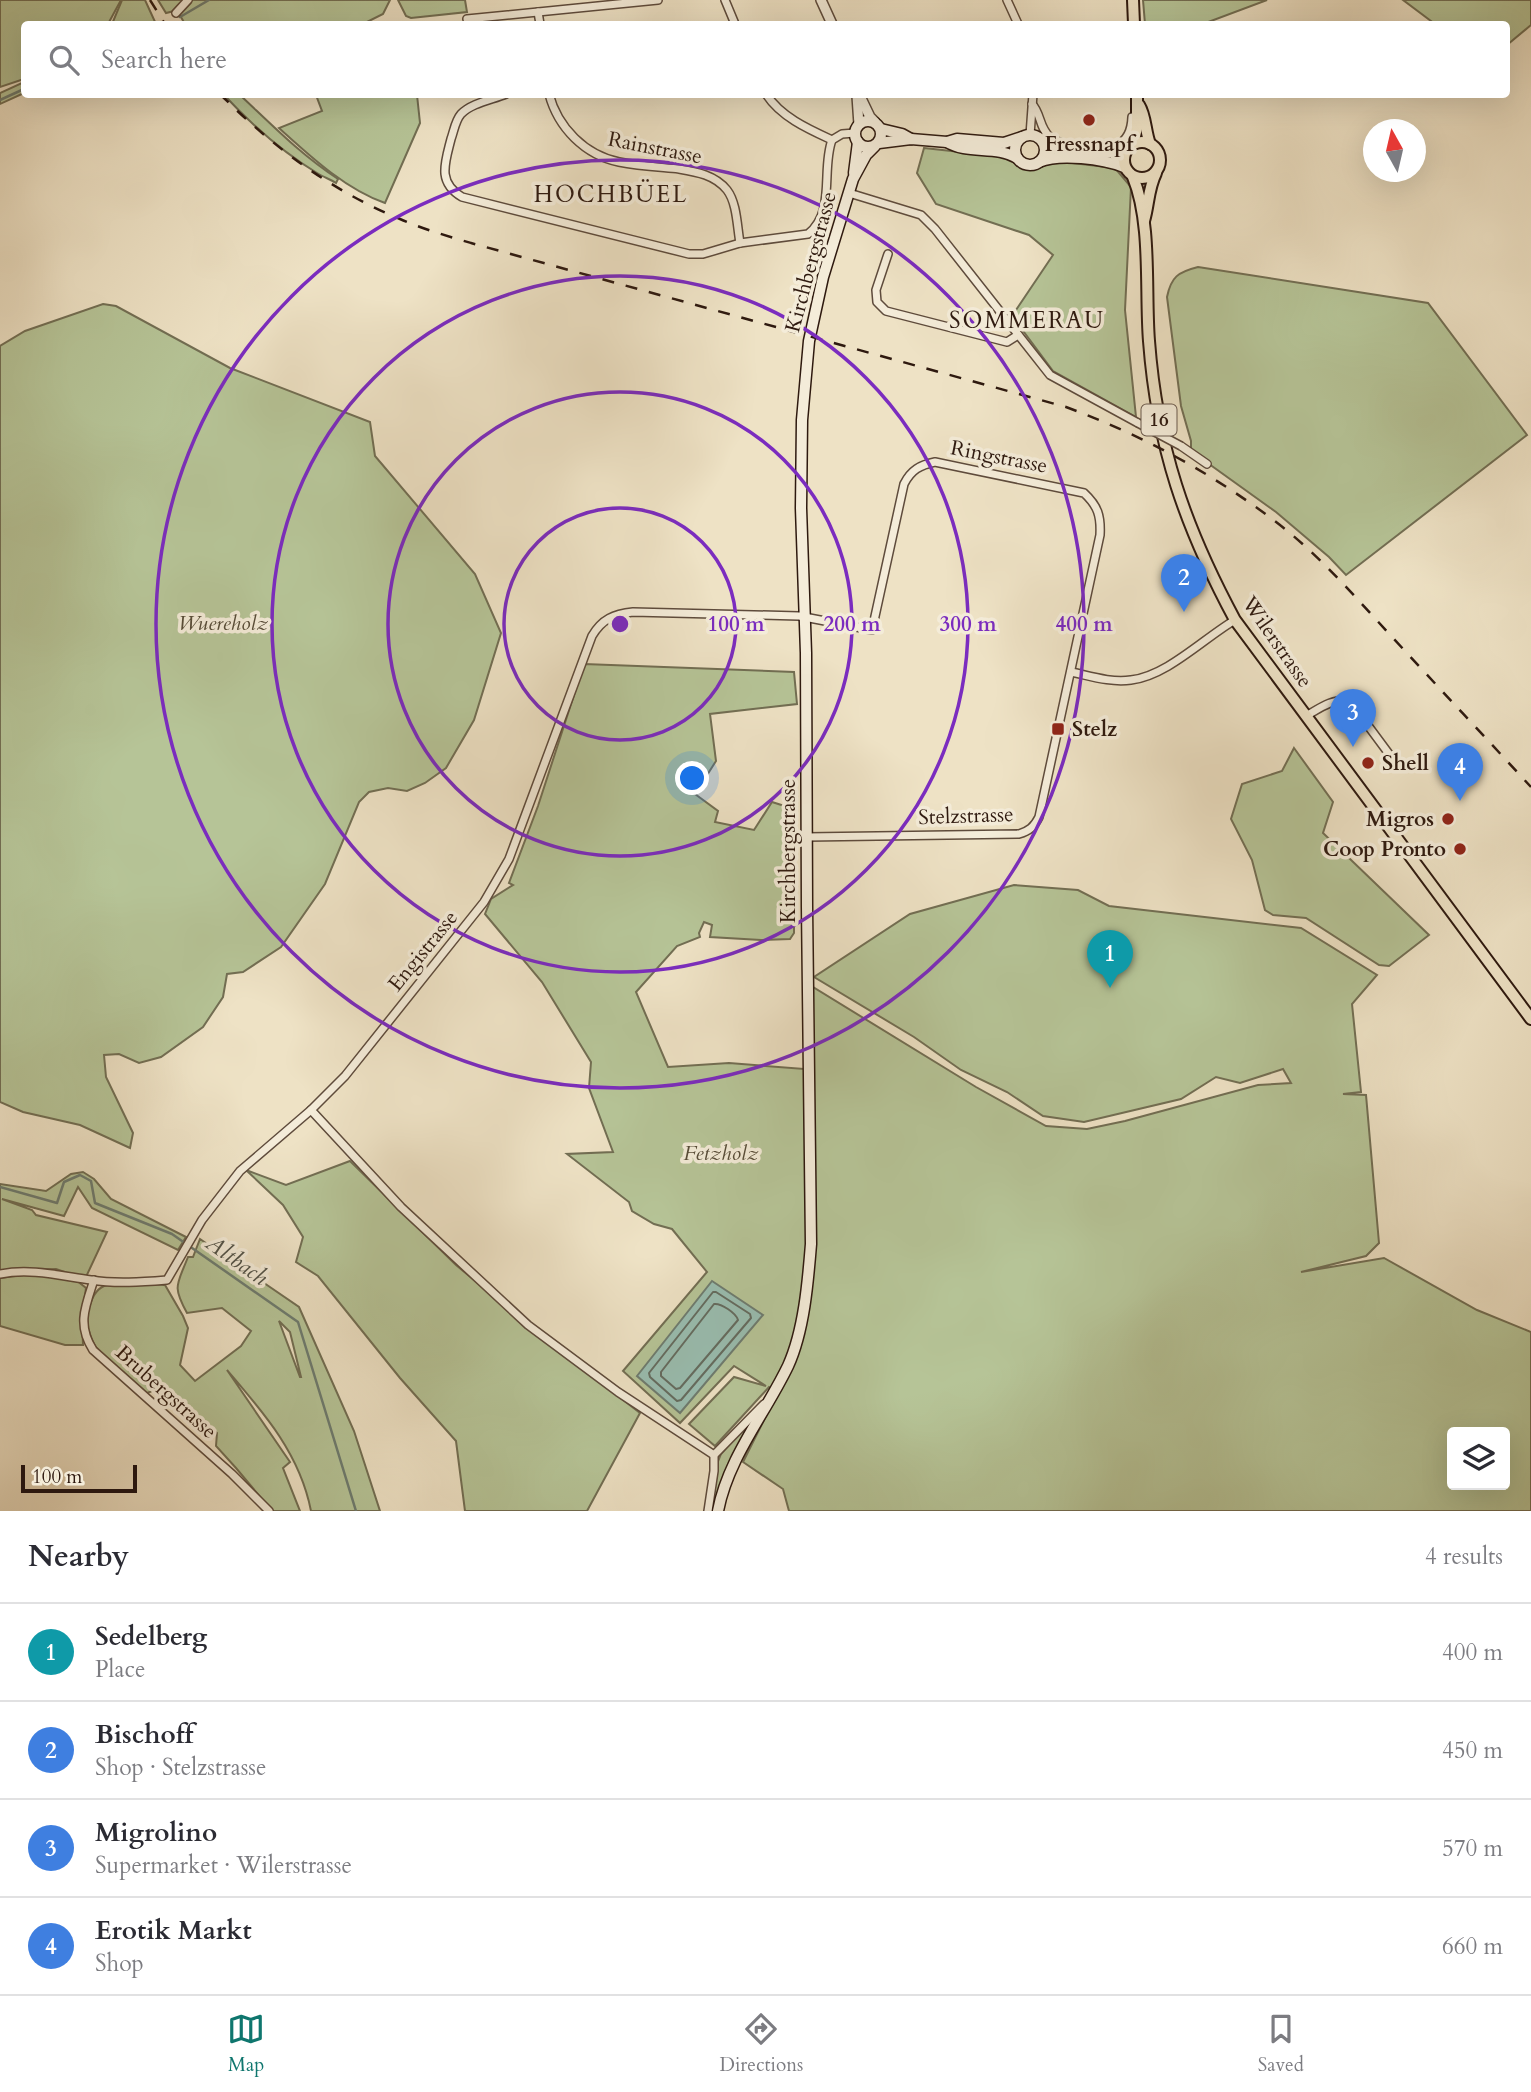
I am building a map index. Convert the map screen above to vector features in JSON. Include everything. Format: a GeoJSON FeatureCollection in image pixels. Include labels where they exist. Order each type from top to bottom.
{"type":"FeatureCollection","features":[{"type":"Feature","properties":{"kind":"main road"},"geometry":{"type":"LineString","coordinates":[[1133,0],[1134,21]]}},
{"type":"Feature","properties":{"kind":"main road"},"geometry":{"type":"LineString","coordinates":[[1137,99],[1143,112],[1150,144]]}},
{"type":"Feature","properties":{"kind":"main road"},"geometry":{"type":"LineString","coordinates":[[1124,167],[1124,155],[1137,128],[1137,99]]}},
{"type":"Feature","properties":{"kind":"main road"},"geometry":{"type":"LineString","coordinates":[[911,139],[866,121],[857,134],[864,147],[911,139],[1004,143],[1026,136],[1039,138],[1055,149],[1100,153],[1144,142],[1158,151],[1160,162],[1156,173],[1145,179],[1133,177],[1124,167],[1103,161],[1060,157],[1026,165],[1009,153],[955,147],[947,142]]}},
{"type":"Feature","properties":{"kind":"main road"},"geometry":{"type":"LineString","coordinates":[[877,144],[882,136],[878,126]]}},
{"type":"Feature","properties":{"kind":"main road","name":"Kirchbergstrasse"},"geometry":{"type":"LineString","coordinates":[[718,1511],[727,1476],[789,1363],[806,1292],[811,1244],[806,617],[801,449],[809,341],[831,250],[853,179],[857,134]]}},
{"type":"Feature","properties":{"kind":"main road"},"geometry":{"type":"LineString","coordinates":[[1017,158],[1016,146],[1026,136]]}},
{"type":"Feature","properties":{"kind":"main road"},"geometry":{"type":"LineString","coordinates":[[1039,163],[1046,152],[1043,141]]}},
{"type":"Feature","properties":{"kind":"main road","name":"Kirchbergstrasse"},"geometry":{"type":"LineString","coordinates":[[853,179],[866,155],[877,144]]}},
{"type":"Feature","properties":{"kind":"main road","name":"Wilerstrasse"},"geometry":{"type":"LineString","coordinates":[[1144,224],[1149,188],[1156,173]]}},
{"type":"Feature","properties":{"kind":"main road","name":"Wilerstrasse"},"geometry":{"type":"LineString","coordinates":[[1133,177],[1144,224],[1152,375],[1157,411],[1169,465],[1207,567],[1235,620],[1531,1019]]}},
{"type":"Feature","properties":{"kind":"street"},"geometry":{"type":"LineString","coordinates":[[176,13],[188,0]]}},
{"type":"Feature","properties":{"kind":"street"},"geometry":{"type":"LineString","coordinates":[[467,19],[658,0]]}},
{"type":"Feature","properties":{"kind":"street"},"geometry":{"type":"LineString","coordinates":[[725,0],[734,21]]}},
{"type":"Feature","properties":{"kind":"street"},"geometry":{"type":"LineString","coordinates":[[821,0],[831,21]]}},
{"type":"Feature","properties":{"kind":"street"},"geometry":{"type":"LineString","coordinates":[[1007,0],[1017,21]]}},
{"type":"Feature","properties":{"kind":"street"},"geometry":{"type":"LineString","coordinates":[[538,12],[540,21]]}},
{"type":"Feature","properties":{"kind":"street"},"geometry":{"type":"LineString","coordinates":[[496,98],[463,112],[456,120],[445,165],[446,180],[453,192],[462,197],[689,254],[703,254],[740,243],[801,236],[814,229],[823,206],[832,140],[842,134],[857,134],[858,98]]}},
{"type":"Feature","properties":{"kind":"street","name":"Rainstrasse"},"geometry":{"type":"LineString","coordinates":[[551,98],[560,122],[575,140],[596,154],[618,162],[698,172],[718,182],[733,201],[740,243]]}},
{"type":"Feature","properties":{"kind":"street"},"geometry":{"type":"LineString","coordinates":[[768,98],[792,119],[832,140]]}},
{"type":"Feature","properties":{"kind":"street"},"geometry":{"type":"LineString","coordinates":[[860,98],[878,126]]}},
{"type":"Feature","properties":{"kind":"street"},"geometry":{"type":"LineString","coordinates":[[1026,136],[1033,98]]}},
{"type":"Feature","properties":{"kind":"street"},"geometry":{"type":"LineString","coordinates":[[1032,104],[1038,110],[1047,135],[1067,145],[1098,149],[1115,147],[1126,138],[1137,99]]}},
{"type":"Feature","properties":{"kind":"street"},"geometry":{"type":"LineString","coordinates":[[849,193],[921,215],[935,229],[1050,375],[1181,446],[1207,464]]}},
{"type":"Feature","properties":{"kind":"street"},"geometry":{"type":"LineString","coordinates":[[888,254],[876,290],[877,302],[886,311],[1007,342],[1018,335]]}},
{"type":"Feature","properties":{"kind":"street","name":"Ringstrasse"},"geometry":{"type":"LineString","coordinates":[[806,617],[872,631],[904,484],[909,475],[923,464],[935,462],[1073,490],[1084,493],[1092,501],[1098,509],[1101,521],[1071,672]]}},
{"type":"Feature","properties":{"kind":"street","name":"Engistrasse"},"geometry":{"type":"LineString","coordinates":[[0,1274],[23,1271],[94,1280],[144,1282],[167,1279],[207,1213],[240,1171],[311,1110],[345,1076],[484,902],[509,859],[596,628],[606,619],[633,612],[806,617]]}},
{"type":"Feature","properties":{"kind":"street"},"geometry":{"type":"LineString","coordinates":[[1071,672],[1115,680],[1146,676],[1155,673],[1235,620]]}},
{"type":"Feature","properties":{"kind":"street","name":"Stelzstrasse"},"geometry":{"type":"LineString","coordinates":[[807,837],[1018,834],[1028,831],[1035,826],[1039,817],[1071,672]]}},
{"type":"Feature","properties":{"kind":"street"},"geometry":{"type":"LineString","coordinates":[[1306,716],[1331,702],[1349,700],[1392,758]]}},
{"type":"Feature","properties":{"kind":"street"},"geometry":{"type":"LineString","coordinates":[[311,1110],[401,1207],[528,1325],[618,1392],[714,1455]]}},
{"type":"Feature","properties":{"kind":"street","name":"Brubergstrasse"},"geometry":{"type":"LineString","coordinates":[[94,1280],[83,1317],[86,1339],[93,1350],[232,1474],[269,1511]]}},
{"type":"Feature","properties":{"kind":"street"},"geometry":{"type":"LineString","coordinates":[[708,1511],[714,1455],[772,1396]]}},
{"type":"Feature","properties":{"kind":"green space"},"geometry":{"type":"Polygon","coordinates":[[[0,0],[121,0],[110,21],[21,21],[21,80],[0,87],[0,0]]]}},
{"type":"Feature","properties":{"kind":"green space"},"geometry":{"type":"Polygon","coordinates":[[[122,0],[145,0],[155,21],[113,21],[122,0]]]}},
{"type":"Feature","properties":{"kind":"green space"},"geometry":{"type":"Polygon","coordinates":[[[158,0],[186,0],[174,11],[166,13],[158,0]]]}},
{"type":"Feature","properties":{"kind":"green space"},"geometry":{"type":"Polygon","coordinates":[[[191,0],[390,0],[383,14],[369,21],[183,21],[178,12],[191,0]]]}},
{"type":"Feature","properties":{"kind":"green space"},"geometry":{"type":"Polygon","coordinates":[[[398,0],[465,0],[467,12],[411,18],[406,16],[398,0]]]}},
{"type":"Feature","properties":{"kind":"green space"},"geometry":{"type":"Polygon","coordinates":[[[1143,0],[1267,0],[1211,21],[1145,21],[1143,0]]]}},
{"type":"Feature","properties":{"kind":"green space"},"geometry":{"type":"Polygon","coordinates":[[[1403,0],[1531,0],[1531,25],[1510,42],[1510,21],[1431,21],[1403,0]]]}},
{"type":"Feature","properties":{"kind":"green space"},"geometry":{"type":"Polygon","coordinates":[[[21,83],[21,94],[0,104],[0,93],[21,83]]]}},
{"type":"Feature","properties":{"kind":"green space"},"geometry":{"type":"Polygon","coordinates":[[[227,98],[243,98],[299,150],[338,179],[336,183],[304,165],[256,127],[227,98]]]}},
{"type":"Feature","properties":{"kind":"green space"},"geometry":{"type":"Polygon","coordinates":[[[317,98],[417,98],[420,123],[385,203],[342,180],[279,128],[322,111],[317,98]]]}},
{"type":"Feature","properties":{"kind":"green space"},"geometry":{"type":"Polygon","coordinates":[[[924,148],[1006,157],[1029,169],[1055,161],[1115,168],[1131,187],[1125,310],[1136,417],[1053,371],[1012,316],[1053,255],[1029,235],[936,204],[917,173],[924,148]]]}},
{"type":"Feature","properties":{"kind":"green space"},"geometry":{"type":"Polygon","coordinates":[[[1198,267],[1428,303],[1527,435],[1346,575],[1276,512],[1191,451],[1191,441],[1181,406],[1167,297],[1176,276],[1198,267]]]}},
{"type":"Feature","properties":{"kind":"green space","name":"Wuereholz"},"geometry":{"type":"Polygon","coordinates":[[[103,304],[116,306],[230,368],[370,422],[375,456],[475,574],[501,633],[474,720],[446,768],[425,783],[407,791],[388,788],[369,792],[359,802],[325,884],[281,947],[243,972],[227,974],[223,997],[203,1027],[161,1057],[139,1063],[119,1054],[104,1055],[106,1077],[133,1133],[130,1148],[80,1125],[23,1112],[0,1102],[0,346],[25,331],[103,304]]]}},
{"type":"Feature","properties":{"kind":"green space","name":"Fetzholz"},"geometry":{"type":"Polygon","coordinates":[[[584,664],[794,672],[797,704],[710,714],[716,761],[695,794],[718,811],[715,822],[754,830],[772,802],[794,809],[794,933],[790,939],[710,937],[712,925],[704,922],[700,937],[677,946],[636,992],[668,1067],[729,1063],[804,1069],[808,984],[976,1087],[1046,1126],[1087,1129],[1125,1121],[1258,1085],[1291,1083],[1283,1069],[1240,1083],[1216,1077],[1181,1099],[1084,1122],[1043,1116],[1007,1092],[961,1070],[914,1037],[814,977],[910,914],[1014,885],[1078,890],[1109,906],[1301,928],[1377,975],[1352,1004],[1361,1092],[1343,1094],[1366,1095],[1379,1243],[1366,1256],[1301,1272],[1384,1258],[1477,1310],[1531,1332],[1531,1511],[789,1511],[783,1489],[743,1462],[778,1392],[769,1387],[715,1446],[689,1424],[734,1377],[766,1386],[734,1366],[680,1423],[623,1371],[707,1272],[672,1229],[654,1224],[632,1211],[629,1202],[567,1154],[613,1152],[589,1088],[591,1062],[542,982],[485,914],[491,899],[513,885],[509,883],[538,806],[584,664]]]}},
{"type":"Feature","properties":{"kind":"green space"},"geometry":{"type":"Polygon","coordinates":[[[1294,748],[1333,802],[1323,833],[1429,935],[1389,966],[1379,965],[1306,918],[1273,915],[1265,910],[1252,860],[1231,819],[1242,784],[1282,771],[1294,748]]]}},
{"type":"Feature","properties":{"kind":"green space"},"geometry":{"type":"Polygon","coordinates":[[[350,1161],[456,1265],[552,1345],[640,1413],[587,1511],[465,1511],[456,1441],[400,1378],[318,1276],[296,1262],[303,1237],[283,1205],[246,1170],[286,1185],[350,1161]]]}},
{"type":"Feature","properties":{"kind":"green space"},"geometry":{"type":"Polygon","coordinates":[[[83,1172],[94,1179],[111,1199],[186,1237],[178,1250],[92,1208],[78,1187],[64,1216],[2,1199],[32,1210],[36,1215],[107,1232],[85,1279],[56,1269],[0,1271],[0,1184],[46,1191],[71,1174],[83,1172]]]}},
{"type":"Feature","properties":{"kind":"green space"},"geometry":{"type":"Polygon","coordinates":[[[200,1239],[299,1307],[354,1431],[380,1511],[311,1511],[298,1471],[279,1435],[227,1370],[290,1462],[283,1468],[300,1511],[272,1511],[216,1446],[217,1433],[152,1391],[145,1394],[103,1357],[90,1334],[87,1321],[89,1307],[98,1290],[117,1284],[165,1285],[188,1328],[180,1365],[195,1381],[241,1346],[251,1331],[222,1308],[187,1313],[179,1297],[178,1285],[188,1257],[193,1257],[200,1239]],[[279,1321],[301,1377],[290,1332],[279,1321]]]}},
{"type":"Feature","properties":{"kind":"green space"},"geometry":{"type":"Polygon","coordinates":[[[31,1274],[76,1280],[86,1288],[82,1319],[83,1345],[65,1345],[0,1326],[0,1278],[31,1274]]]}},
{"type":"Feature","properties":{"kind":"green space"},"geometry":{"type":"Polygon","coordinates":[[[760,1410],[714,1511],[710,1511],[721,1454],[760,1410]]]}},
{"type":"Feature","properties":{"kind":"water"},"geometry":{"type":"Polygon","coordinates":[[[712,1281],[763,1315],[680,1413],[637,1376],[712,1281]]]}},
{"type":"Feature","properties":{"kind":"waterway"},"geometry":{"type":"LineString","coordinates":[[180,17],[209,0]]}},
{"type":"Feature","properties":{"kind":"waterway"},"geometry":{"type":"LineString","coordinates":[[0,100],[21,90]]}},
{"type":"Feature","properties":{"kind":"waterway","name":"Altbach"},"geometry":{"type":"LineString","coordinates":[[0,1187],[57,1203],[64,1182],[80,1175],[91,1181],[95,1203],[172,1234],[298,1322],[356,1511]]}},
{"type":"Feature","properties":{"kind":"railway"},"geometry":{"type":"LineString","coordinates":[[150,0],[163,21]]}},
{"type":"Feature","properties":{"kind":"railway"},"geometry":{"type":"LineString","coordinates":[[224,98],[261,132],[326,181],[417,226],[1066,407],[1151,444],[1230,489],[1280,525],[1310,551],[1531,787]]}},
{"type":"Feature","properties":{"kind":"place","name":"Fressnapf"},"geometry":{"type":"Point","coordinates":[1089,120]}},
{"type":"Feature","properties":{"kind":"place","name":"Bischoff"},"geometry":{"type":"Point","coordinates":[1184,612]}},
{"type":"Feature","properties":{"kind":"place","name":"Stelz"},"geometry":{"type":"Point","coordinates":[1058,729]}},
{"type":"Feature","properties":{"kind":"place","name":"Migrolino"},"geometry":{"type":"Point","coordinates":[1353,747]}},
{"type":"Feature","properties":{"kind":"place","name":"Shell"},"geometry":{"type":"Point","coordinates":[1368,763]}},
{"type":"Feature","properties":{"kind":"place","name":"Erotik Markt"},"geometry":{"type":"Point","coordinates":[1460,801]}},
{"type":"Feature","properties":{"kind":"place","name":"Migros"},"geometry":{"type":"Point","coordinates":[1448,819]}},
{"type":"Feature","properties":{"kind":"place","name":"Coop Pronto"},"geometry":{"type":"Point","coordinates":[1460,849]}},
{"type":"Feature","properties":{"kind":"place","name":"Sedelberg"},"geometry":{"type":"Point","coordinates":[1110,988]}},
{"type":"Feature","properties":{"kind":"district","name":"HOCHBÜEL"},"geometry":{"type":"Point","coordinates":[611,194]}},
{"type":"Feature","properties":{"kind":"district","name":"SOMMERAU"},"geometry":{"type":"Point","coordinates":[1027,320]}}]}
